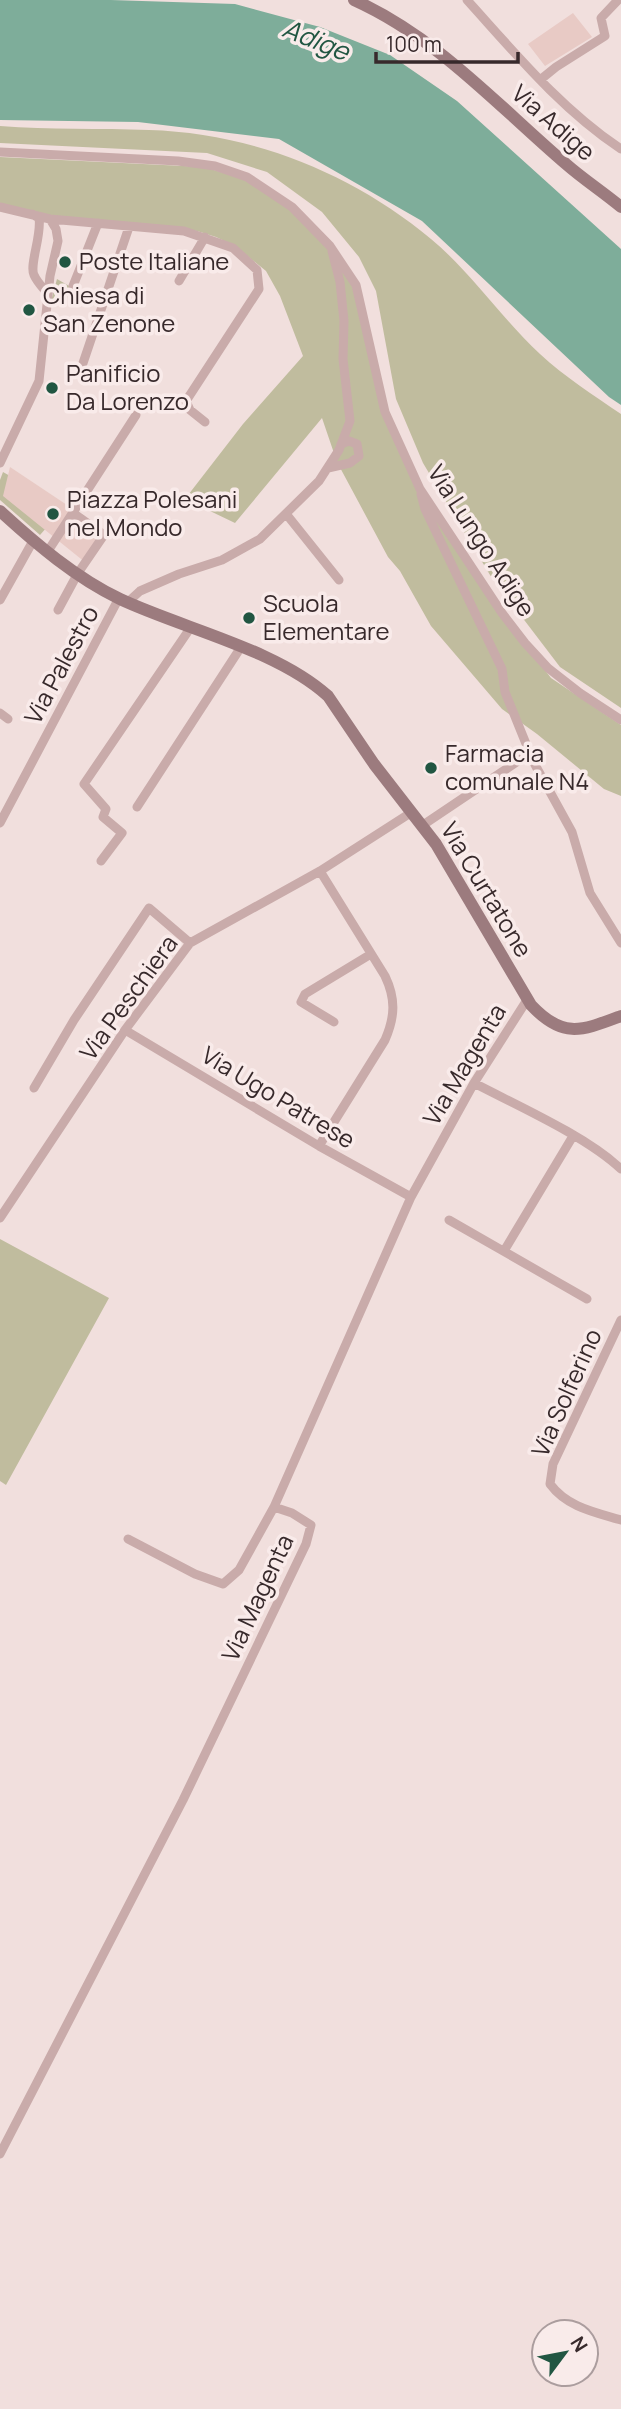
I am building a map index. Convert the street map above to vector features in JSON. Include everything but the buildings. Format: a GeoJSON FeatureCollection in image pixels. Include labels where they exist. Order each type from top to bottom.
{"type":"FeatureCollection","features":[{"type":"Feature","properties":{"kind":"street","name":"Via Adige"},"geometry":{"type":"LineString","coordinates":[[354,0],[405,26],[433,46],[567,165],[621,207]]}},
{"type":"Feature","properties":{"kind":"street"},"geometry":{"type":"LineString","coordinates":[[540,80],[606,36],[601,18],[618,0]]}},
{"type":"Feature","properties":{"kind":"street"},"geometry":{"type":"LineString","coordinates":[[473,2],[540,80],[599,135],[621,149]]}},
{"type":"Feature","properties":{"kind":"street","name":"Via Lungo Adige"},"geometry":{"type":"LineString","coordinates":[[0,152],[178,161],[215,166],[247,177],[292,207],[330,246],[356,285],[385,412],[420,489],[502,613],[525,642],[548,668],[621,720]]}},
{"type":"Feature","properties":{"kind":"street"},"geometry":{"type":"LineString","coordinates":[[0,207],[50,219],[184,231],[233,248],[257,270],[259,289],[186,401],[190,410],[205,422]]}},
{"type":"Feature","properties":{"kind":"street"},"geometry":{"type":"LineString","coordinates":[[32,214],[39,218],[40,225],[32,268],[36,279],[48,294]]}},
{"type":"Feature","properties":{"kind":"street"},"geometry":{"type":"LineString","coordinates":[[0,463],[39,381],[48,294],[58,240],[50,219]]}},
{"type":"Feature","properties":{"kind":"street"},"geometry":{"type":"LineString","coordinates":[[73,286],[98,223]]}},
{"type":"Feature","properties":{"kind":"street"},"geometry":{"type":"LineString","coordinates":[[80,372],[129,227]]}},
{"type":"Feature","properties":{"kind":"street"},"geometry":{"type":"LineString","coordinates":[[179,281],[205,237]]}},
{"type":"Feature","properties":{"kind":"street"},"geometry":{"type":"LineString","coordinates":[[124,600],[179,574],[222,559],[260,539],[320,481],[328,468],[350,421],[343,359],[344,321],[340,282],[330,246]]}},
{"type":"Feature","properties":{"kind":"street"},"geometry":{"type":"LineString","coordinates":[[48,551],[136,415]]}},
{"type":"Feature","properties":{"kind":"street"},"geometry":{"type":"LineString","coordinates":[[328,468],[350,463],[359,456],[357,444],[341,444]]}},
{"type":"Feature","properties":{"kind":"street"},"geometry":{"type":"LineString","coordinates":[[420,489],[425,509],[502,670],[505,692],[530,753],[572,832],[590,893],[621,943]]}},
{"type":"Feature","properties":{"kind":"street","name":"Via Curtatone"},"geometry":{"type":"LineString","coordinates":[[0,511],[33,541],[78,573],[124,600],[293,671],[328,696],[374,764],[423,825],[527,1000],[547,1020],[569,1030],[584,1029],[621,1016]]}},
{"type":"Feature","properties":{"kind":"street"},"geometry":{"type":"LineString","coordinates":[[58,610],[78,573],[104,535],[73,513]]}},
{"type":"Feature","properties":{"kind":"street"},"geometry":{"type":"LineString","coordinates":[[287,515],[339,580]]}},
{"type":"Feature","properties":{"kind":"street"},"geometry":{"type":"LineString","coordinates":[[0,600],[33,541]]}},
{"type":"Feature","properties":{"kind":"street","name":"Via Palestro"},"geometry":{"type":"LineString","coordinates":[[0,823],[124,600]]}},
{"type":"Feature","properties":{"kind":"street"},"geometry":{"type":"LineString","coordinates":[[101,861],[122,832],[103,817],[106,809],[84,784],[191,627]]}},
{"type":"Feature","properties":{"kind":"street"},"geometry":{"type":"LineString","coordinates":[[136,807],[241,647]]}},
{"type":"Feature","properties":{"kind":"street"},"geometry":{"type":"LineString","coordinates":[[423,825],[530,753]]}},
{"type":"Feature","properties":{"kind":"street","name":"Via Peschiera"},"geometry":{"type":"LineString","coordinates":[[0,1218],[125,1030],[190,943],[320,871],[412,812]]}},
{"type":"Feature","properties":{"kind":"street"},"geometry":{"type":"LineString","coordinates":[[319,1146],[385,1040],[394,1008],[391,988],[320,871]]}},
{"type":"Feature","properties":{"kind":"street"},"geometry":{"type":"LineString","coordinates":[[34,1088],[74,1020],[149,908],[190,943]]}},
{"type":"Feature","properties":{"kind":"street"},"geometry":{"type":"LineString","coordinates":[[334,1022],[302,1002],[305,994],[371,954]]}},
{"type":"Feature","properties":{"kind":"street","name":"Via Magenta"},"geometry":{"type":"LineString","coordinates":[[0,2154],[183,1800],[306,1544],[311,1525],[292,1513],[274,1507],[411,1197],[474,1083],[527,1000]]}},
{"type":"Feature","properties":{"kind":"street","name":"Via Ugo Patrese"},"geometry":{"type":"LineString","coordinates":[[125,1030],[319,1146],[411,1197]]}},
{"type":"Feature","properties":{"kind":"street"},"geometry":{"type":"LineString","coordinates":[[474,1083],[573,1136],[621,1169]]}},
{"type":"Feature","properties":{"kind":"street"},"geometry":{"type":"LineString","coordinates":[[504,1251],[573,1136]]}},
{"type":"Feature","properties":{"kind":"street"},"geometry":{"type":"LineString","coordinates":[[449,1220],[587,1299]]}},
{"type":"Feature","properties":{"kind":"street","name":"Via Solferino"},"geometry":{"type":"LineString","coordinates":[[621,1320],[553,1464],[550,1484],[557,1494],[578,1507],[621,1520]]}},
{"type":"Feature","properties":{"kind":"street"},"geometry":{"type":"LineString","coordinates":[[128,1539],[195,1574],[223,1584],[239,1570],[274,1507]]}},
{"type":"Feature","properties":{"kind":"shaded area"},"geometry":{"type":"Polygon","coordinates":[[[573,13],[592,37],[545,66],[528,44],[573,13]]]}},
{"type":"Feature","properties":{"kind":"shaded area"},"geometry":{"type":"Polygon","coordinates":[[[0,126],[187,133],[262,148],[334,176],[400,215],[431,239],[460,266],[540,354],[621,414],[621,708],[560,667],[490,575],[423,463],[396,399],[376,291],[359,257],[322,212],[267,172],[207,153],[0,143],[0,126]]]}},
{"type":"Feature","properties":{"kind":"shaded area"},"geometry":{"type":"Polygon","coordinates":[[[0,157],[204,167],[260,184],[312,223],[347,265],[382,403],[410,469],[479,583],[551,678],[621,725],[621,796],[604,789],[502,709],[431,626],[400,571],[388,557],[337,462],[322,418],[235,523],[185,499],[243,424],[303,356],[280,296],[266,271],[235,246],[197,231],[0,211],[0,157]]]}},
{"type":"Feature","properties":{"kind":"shaded area"},"geometry":{"type":"Polygon","coordinates":[[[57,279],[71,287],[64,306],[51,301],[57,279]]]}},
{"type":"Feature","properties":{"kind":"shaded area","name":"Piazza Polesani nel Mondo"},"geometry":{"type":"Polygon","coordinates":[[[10,467],[109,533],[86,563],[3,496],[10,467]]]}},
{"type":"Feature","properties":{"kind":"shaded area"},"geometry":{"type":"Polygon","coordinates":[[[3,472],[10,476],[47,527],[40,535],[0,500],[0,480],[3,472]]]}},
{"type":"Feature","properties":{"kind":"shaded area"},"geometry":{"type":"Polygon","coordinates":[[[0,1239],[109,1298],[6,1485],[0,1481],[0,1239]]]}},
{"type":"Feature","properties":{"kind":"water","name":"Adige"},"geometry":{"type":"Polygon","coordinates":[[[0,0],[235,4],[320,27],[390,55],[457,101],[621,249],[621,405],[609,397],[422,221],[279,139],[138,122],[0,120],[0,0]]]}},
{"type":"Feature","properties":{"kind":"place","name":"Poste Italiane"},"geometry":{"type":"Point","coordinates":[65,262]}},
{"type":"Feature","properties":{"kind":"place","name":"Chiesa di San Zenone"},"geometry":{"type":"Point","coordinates":[29,310]}},
{"type":"Feature","properties":{"kind":"place","name":"Panificio Da Lorenzo"},"geometry":{"type":"Point","coordinates":[52,388]}},
{"type":"Feature","properties":{"kind":"place","name":"Piazza Polesani nel Mondo"},"geometry":{"type":"Point","coordinates":[53,514]}},
{"type":"Feature","properties":{"kind":"place","name":"Scuola Elementare"},"geometry":{"type":"Point","coordinates":[249,618]}},
{"type":"Feature","properties":{"kind":"place","name":"Farmacia comunale N4"},"geometry":{"type":"Point","coordinates":[431,768]}}]}
